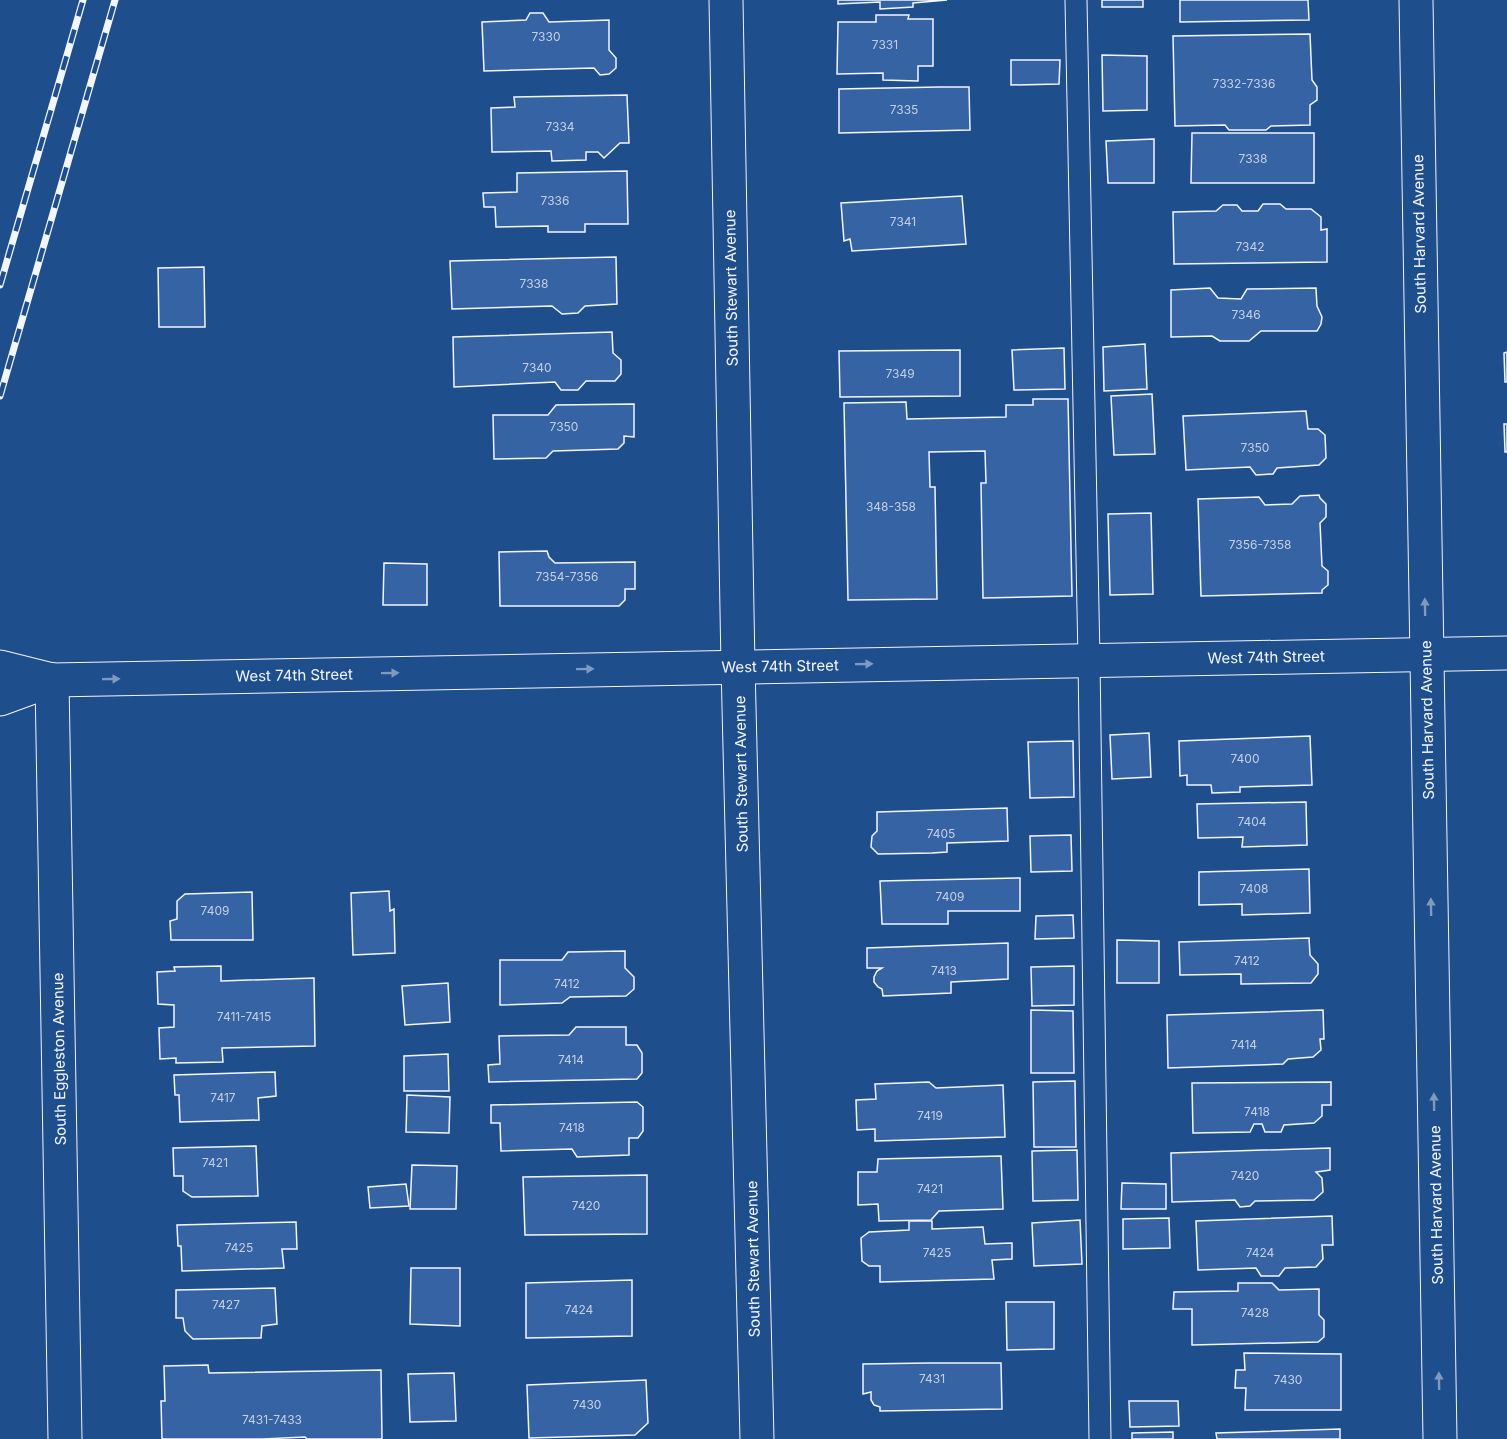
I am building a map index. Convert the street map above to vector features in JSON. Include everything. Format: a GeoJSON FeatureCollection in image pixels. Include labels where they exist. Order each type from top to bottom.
{"type":"FeatureCollection","features":[{"type":"Feature","properties":{"kind":"street","name":"South Stewart Avenue"},"geometry":{"type":"LineString","coordinates":[[726,0],[738,666],[757,1439]]}},
{"type":"Feature","properties":{"kind":"street","name":"South Harvard Avenue"},"geometry":{"type":"LineString","coordinates":[[1416,0],[1440,1439]]}},
{"type":"Feature","properties":{"kind":"street","name":"West 74th Street"},"geometry":{"type":"LineString","coordinates":[[0,667],[52,680],[1507,653]]}},
{"type":"Feature","properties":{"kind":"street","name":"West 74th Street"},"geometry":{"type":"LineString","coordinates":[[0,699],[52,680]]}},
{"type":"Feature","properties":{"kind":"street","name":"South Eggleston Avenue"},"geometry":{"type":"LineString","coordinates":[[52,680],[65,1439]]}},
{"type":"Feature","properties":{"kind":"lane"},"geometry":{"type":"LineString","coordinates":[[1076,0],[1089,660],[1100,1439]]}},
{"type":"Feature","properties":{"kind":"building"},"geometry":{"type":"Polygon","coordinates":[[[838,0],[947,0],[913,3],[913,7],[880,9],[880,2],[838,4],[838,0]]]}},
{"type":"Feature","properties":{"kind":"building"},"geometry":{"type":"Polygon","coordinates":[[[1102,0],[1143,0],[1143,7],[1102,7],[1102,0]]]}},
{"type":"Feature","properties":{"kind":"building"},"geometry":{"type":"Polygon","coordinates":[[[1180,0],[1308,0],[1309,20],[1180,22],[1180,0]]]}},
{"type":"Feature","properties":{"kind":"building"},"geometry":{"type":"Polygon","coordinates":[[[530,13],[543,13],[549,22],[609,20],[609,50],[616,58],[616,68],[609,74],[600,75],[594,68],[484,71],[482,22],[526,20],[530,13]]]}},
{"type":"Feature","properties":{"kind":"building"},"geometry":{"type":"Polygon","coordinates":[[[876,15],[909,15],[908,19],[933,19],[933,66],[918,66],[918,81],[883,80],[883,73],[837,74],[838,22],[876,22],[876,15]]]}},
{"type":"Feature","properties":{"kind":"building"},"geometry":{"type":"Polygon","coordinates":[[[1310,34],[1312,80],[1317,87],[1317,100],[1310,105],[1310,125],[1271,126],[1266,130],[1229,130],[1225,125],[1175,126],[1173,36],[1310,34]]]}},
{"type":"Feature","properties":{"kind":"building"},"geometry":{"type":"Polygon","coordinates":[[[1102,55],[1147,56],[1147,110],[1103,111],[1102,55]]]}},
{"type":"Feature","properties":{"kind":"building"},"geometry":{"type":"Polygon","coordinates":[[[1011,60],[1060,60],[1059,84],[1011,85],[1011,60]]]}},
{"type":"Feature","properties":{"kind":"building"},"geometry":{"type":"Polygon","coordinates":[[[969,87],[970,130],[839,133],[839,89],[969,87]]]}},
{"type":"Feature","properties":{"kind":"building"},"geometry":{"type":"Polygon","coordinates":[[[627,95],[629,143],[620,143],[604,158],[598,152],[586,152],[586,160],[552,161],[551,151],[492,152],[491,108],[515,107],[514,97],[627,95]]]}},
{"type":"Feature","properties":{"kind":"building"},"geometry":{"type":"Polygon","coordinates":[[[1192,133],[1314,133],[1314,183],[1191,183],[1192,133]]]}},
{"type":"Feature","properties":{"kind":"building"},"geometry":{"type":"Polygon","coordinates":[[[1154,139],[1154,183],[1108,183],[1106,141],[1154,139]]]}},
{"type":"Feature","properties":{"kind":"building"},"geometry":{"type":"Polygon","coordinates":[[[627,171],[628,224],[585,224],[585,232],[548,232],[548,226],[496,227],[495,207],[484,207],[483,193],[517,192],[517,173],[627,171]]]}},
{"type":"Feature","properties":{"kind":"building"},"geometry":{"type":"Polygon","coordinates":[[[962,196],[966,244],[852,251],[850,239],[844,241],[841,203],[962,196]]]}},
{"type":"Feature","properties":{"kind":"building"},"geometry":{"type":"Polygon","coordinates":[[[1263,204],[1280,204],[1286,209],[1311,209],[1321,217],[1321,230],[1327,229],[1327,262],[1174,264],[1173,212],[1216,211],[1223,205],[1237,205],[1242,211],[1258,211],[1263,204]]]}},
{"type":"Feature","properties":{"kind":"building"},"geometry":{"type":"Polygon","coordinates":[[[616,257],[617,304],[585,306],[578,313],[562,314],[552,306],[452,309],[450,261],[616,257]]]}},
{"type":"Feature","properties":{"kind":"building"},"geometry":{"type":"Polygon","coordinates":[[[204,267],[205,327],[159,327],[158,268],[204,267]]]}},
{"type":"Feature","properties":{"kind":"building"},"geometry":{"type":"Polygon","coordinates":[[[1210,288],[1218,298],[1241,299],[1247,289],[1316,288],[1317,306],[1322,317],[1321,324],[1317,331],[1261,331],[1249,341],[1220,341],[1212,336],[1171,337],[1171,290],[1210,288]]]}},
{"type":"Feature","properties":{"kind":"building"},"geometry":{"type":"Polygon","coordinates":[[[612,332],[613,353],[621,360],[621,374],[615,381],[586,381],[578,390],[561,390],[555,382],[454,387],[453,337],[612,332]]]}},
{"type":"Feature","properties":{"kind":"building"},"geometry":{"type":"Polygon","coordinates":[[[1145,344],[1147,389],[1104,391],[1103,347],[1145,344]]]}},
{"type":"Feature","properties":{"kind":"building"},"geometry":{"type":"Polygon","coordinates":[[[1064,348],[1065,389],[1014,390],[1012,350],[1064,348]]]}},
{"type":"Feature","properties":{"kind":"building"},"geometry":{"type":"Polygon","coordinates":[[[960,350],[960,396],[840,397],[839,351],[960,350]]]}},
{"type":"Feature","properties":{"kind":"building"},"geometry":{"type":"Polygon","coordinates":[[[1507,352],[1507,382],[1505,382],[1504,353],[1507,352]]]}},
{"type":"Feature","properties":{"kind":"building"},"geometry":{"type":"Polygon","coordinates":[[[1152,394],[1155,454],[1114,455],[1111,396],[1152,394]]]}},
{"type":"Feature","properties":{"kind":"building"},"geometry":{"type":"Polygon","coordinates":[[[1033,399],[1068,399],[1072,596],[983,598],[981,483],[986,483],[985,451],[929,452],[930,487],[935,487],[937,599],[848,600],[844,403],[906,402],[907,419],[1006,417],[1006,405],[1033,405],[1033,399]]]}},
{"type":"Feature","properties":{"kind":"building"},"geometry":{"type":"Polygon","coordinates":[[[634,404],[634,437],[624,436],[624,443],[618,449],[553,451],[546,458],[494,459],[493,415],[548,415],[556,405],[634,404]]]}},
{"type":"Feature","properties":{"kind":"building"},"geometry":{"type":"Polygon","coordinates":[[[1306,411],[1308,429],[1318,429],[1325,435],[1326,458],[1319,465],[1277,468],[1273,474],[1256,475],[1250,467],[1186,470],[1183,416],[1306,411]]]}},
{"type":"Feature","properties":{"kind":"building"},"geometry":{"type":"Polygon","coordinates":[[[1504,424],[1507,424],[1507,452],[1505,452],[1504,424]]]}},
{"type":"Feature","properties":{"kind":"building"},"geometry":{"type":"Polygon","coordinates":[[[1319,495],[1326,504],[1326,517],[1320,523],[1322,566],[1328,571],[1328,585],[1322,593],[1201,596],[1198,499],[1259,497],[1265,505],[1292,504],[1300,496],[1319,495]]]}},
{"type":"Feature","properties":{"kind":"building"},"geometry":{"type":"Polygon","coordinates":[[[1151,513],[1153,594],[1110,595],[1108,514],[1151,513]]]}},
{"type":"Feature","properties":{"kind":"building"},"geometry":{"type":"Polygon","coordinates":[[[547,551],[555,563],[635,562],[635,589],[625,589],[625,600],[619,606],[500,606],[499,552],[547,551]]]}},
{"type":"Feature","properties":{"kind":"building"},"geometry":{"type":"Polygon","coordinates":[[[384,563],[427,564],[427,605],[383,605],[384,563]]]}},
{"type":"Feature","properties":{"kind":"building"},"geometry":{"type":"Polygon","coordinates":[[[1149,733],[1151,777],[1112,779],[1110,735],[1149,733]]]}},
{"type":"Feature","properties":{"kind":"building"},"geometry":{"type":"Polygon","coordinates":[[[1310,736],[1312,785],[1240,787],[1240,792],[1212,793],[1211,785],[1187,785],[1187,775],[1180,776],[1179,741],[1310,736]]]}},
{"type":"Feature","properties":{"kind":"building"},"geometry":{"type":"Polygon","coordinates":[[[1073,741],[1074,797],[1030,798],[1028,742],[1073,741]]]}},
{"type":"Feature","properties":{"kind":"building"},"geometry":{"type":"Polygon","coordinates":[[[1306,802],[1307,845],[1242,847],[1243,837],[1198,838],[1197,804],[1306,802]]]}},
{"type":"Feature","properties":{"kind":"building"},"geometry":{"type":"Polygon","coordinates":[[[1007,808],[1008,841],[947,843],[947,852],[932,853],[878,854],[871,847],[872,836],[877,831],[877,812],[1007,808]]]}},
{"type":"Feature","properties":{"kind":"building"},"geometry":{"type":"Polygon","coordinates":[[[1071,835],[1072,871],[1031,872],[1030,836],[1071,835]]]}},
{"type":"Feature","properties":{"kind":"building"},"geometry":{"type":"Polygon","coordinates":[[[1309,869],[1310,913],[1242,915],[1242,904],[1199,905],[1199,872],[1309,869]]]}},
{"type":"Feature","properties":{"kind":"building"},"geometry":{"type":"Polygon","coordinates":[[[1020,878],[1020,911],[948,911],[948,924],[882,924],[880,881],[1020,878]]]}},
{"type":"Feature","properties":{"kind":"building"},"geometry":{"type":"Polygon","coordinates":[[[389,891],[390,911],[394,909],[395,953],[353,955],[351,893],[389,891]]]}},
{"type":"Feature","properties":{"kind":"building"},"geometry":{"type":"Polygon","coordinates":[[[252,892],[253,940],[171,940],[170,921],[177,919],[177,901],[185,894],[252,892]]]}},
{"type":"Feature","properties":{"kind":"building"},"geometry":{"type":"Polygon","coordinates":[[[1073,915],[1074,938],[1035,939],[1036,916],[1073,915]]]}},
{"type":"Feature","properties":{"kind":"building"},"geometry":{"type":"Polygon","coordinates":[[[1309,938],[1310,955],[1318,964],[1318,974],[1311,983],[1241,984],[1241,974],[1180,975],[1179,942],[1309,938]]]}},
{"type":"Feature","properties":{"kind":"building"},"geometry":{"type":"Polygon","coordinates":[[[1117,940],[1159,941],[1159,983],[1117,983],[1117,940]]]}},
{"type":"Feature","properties":{"kind":"building"},"geometry":{"type":"Polygon","coordinates":[[[1008,943],[1008,979],[951,982],[951,993],[883,996],[882,989],[874,982],[877,971],[882,968],[867,968],[867,948],[1008,943]]]}},
{"type":"Feature","properties":{"kind":"building"},"geometry":{"type":"Polygon","coordinates":[[[625,951],[625,968],[634,977],[634,989],[626,996],[570,997],[562,1003],[500,1005],[500,960],[562,960],[568,952],[625,951]]]}},
{"type":"Feature","properties":{"kind":"building"},"geometry":{"type":"Polygon","coordinates":[[[221,966],[221,981],[314,978],[315,1046],[222,1048],[223,1062],[176,1063],[176,1058],[160,1059],[159,1028],[174,1027],[174,1005],[158,1004],[157,972],[175,971],[174,967],[221,966]]]}},
{"type":"Feature","properties":{"kind":"building"},"geometry":{"type":"Polygon","coordinates":[[[1074,966],[1074,1005],[1032,1006],[1031,967],[1074,966]]]}},
{"type":"Feature","properties":{"kind":"building"},"geometry":{"type":"Polygon","coordinates":[[[448,983],[450,1022],[405,1025],[402,986],[448,983]]]}},
{"type":"Feature","properties":{"kind":"building"},"geometry":{"type":"Polygon","coordinates":[[[1031,1010],[1073,1011],[1074,1073],[1031,1073],[1031,1010]]]}},
{"type":"Feature","properties":{"kind":"building"},"geometry":{"type":"Polygon","coordinates":[[[1323,1010],[1324,1039],[1320,1039],[1321,1050],[1313,1057],[1288,1059],[1283,1064],[1168,1068],[1167,1015],[1323,1010]]]}},
{"type":"Feature","properties":{"kind":"building"},"geometry":{"type":"Polygon","coordinates":[[[576,1027],[626,1027],[626,1045],[637,1045],[642,1053],[642,1073],[637,1079],[489,1082],[488,1065],[500,1064],[499,1036],[569,1035],[576,1027]]]}},
{"type":"Feature","properties":{"kind":"building"},"geometry":{"type":"Polygon","coordinates":[[[448,1054],[449,1091],[404,1091],[404,1056],[448,1054]]]}},
{"type":"Feature","properties":{"kind":"building"},"geometry":{"type":"Polygon","coordinates":[[[275,1072],[276,1096],[258,1098],[259,1120],[180,1122],[179,1095],[175,1095],[174,1075],[275,1072]]]}},
{"type":"Feature","properties":{"kind":"building"},"geometry":{"type":"Polygon","coordinates":[[[1075,1081],[1076,1147],[1034,1147],[1033,1082],[1075,1081]]]}},
{"type":"Feature","properties":{"kind":"building"},"geometry":{"type":"Polygon","coordinates":[[[929,1082],[936,1088],[1003,1085],[1005,1137],[875,1141],[875,1129],[857,1130],[856,1100],[876,1099],[875,1084],[929,1082]]]}},
{"type":"Feature","properties":{"kind":"building"},"geometry":{"type":"Polygon","coordinates":[[[1331,1082],[1331,1105],[1322,1105],[1322,1116],[1314,1123],[1284,1125],[1281,1132],[1265,1132],[1262,1124],[1254,1124],[1250,1132],[1193,1133],[1192,1083],[1331,1082]]]}},
{"type":"Feature","properties":{"kind":"building"},"geometry":{"type":"Polygon","coordinates":[[[407,1095],[450,1097],[449,1133],[406,1132],[407,1095]]]}},
{"type":"Feature","properties":{"kind":"building"},"geometry":{"type":"Polygon","coordinates":[[[637,1102],[643,1107],[643,1131],[638,1138],[629,1138],[629,1155],[577,1157],[572,1149],[501,1151],[500,1123],[491,1123],[491,1105],[637,1102]]]}},
{"type":"Feature","properties":{"kind":"building"},"geometry":{"type":"Polygon","coordinates":[[[256,1146],[258,1196],[192,1197],[183,1191],[183,1176],[174,1176],[173,1148],[256,1146]]]}},
{"type":"Feature","properties":{"kind":"building"},"geometry":{"type":"Polygon","coordinates":[[[1330,1148],[1330,1170],[1316,1172],[1322,1178],[1323,1192],[1314,1200],[1255,1201],[1250,1206],[1240,1207],[1235,1200],[1172,1202],[1171,1153],[1330,1148]]]}},
{"type":"Feature","properties":{"kind":"building"},"geometry":{"type":"Polygon","coordinates":[[[1077,1150],[1078,1200],[1033,1201],[1032,1151],[1077,1150]]]}},
{"type":"Feature","properties":{"kind":"building"},"geometry":{"type":"Polygon","coordinates":[[[1001,1156],[1003,1209],[939,1211],[931,1220],[879,1221],[878,1204],[858,1205],[858,1172],[877,1172],[878,1159],[1001,1156]]]}},
{"type":"Feature","properties":{"kind":"building"},"geometry":{"type":"Polygon","coordinates":[[[412,1165],[457,1166],[456,1209],[410,1209],[412,1165]]]}},
{"type":"Feature","properties":{"kind":"building"},"geometry":{"type":"Polygon","coordinates":[[[647,1175],[647,1234],[525,1235],[523,1177],[647,1175]]]}},
{"type":"Feature","properties":{"kind":"building"},"geometry":{"type":"Polygon","coordinates":[[[1122,1183],[1166,1184],[1166,1209],[1121,1209],[1122,1183]]]}},
{"type":"Feature","properties":{"kind":"building"},"geometry":{"type":"Polygon","coordinates":[[[406,1184],[409,1206],[370,1208],[368,1187],[406,1184]]]}},
{"type":"Feature","properties":{"kind":"building"},"geometry":{"type":"Polygon","coordinates":[[[1332,1216],[1333,1245],[1322,1245],[1323,1259],[1316,1267],[1285,1268],[1279,1276],[1261,1276],[1256,1268],[1198,1270],[1196,1221],[1332,1216]]]}},
{"type":"Feature","properties":{"kind":"building"},"geometry":{"type":"Polygon","coordinates":[[[1169,1218],[1170,1248],[1123,1249],[1123,1219],[1169,1218]]]}},
{"type":"Feature","properties":{"kind":"building"},"geometry":{"type":"Polygon","coordinates":[[[1080,1220],[1082,1264],[1034,1266],[1032,1223],[1080,1220]]]}},
{"type":"Feature","properties":{"kind":"building"},"geometry":{"type":"Polygon","coordinates":[[[909,1221],[932,1221],[932,1229],[983,1227],[985,1244],[1012,1243],[1012,1259],[992,1260],[994,1279],[880,1282],[880,1266],[869,1266],[862,1261],[861,1238],[869,1232],[909,1230],[909,1221]]]}},
{"type":"Feature","properties":{"kind":"building"},"geometry":{"type":"Polygon","coordinates":[[[296,1222],[297,1249],[282,1249],[284,1268],[182,1271],[177,1225],[296,1222]]]}},
{"type":"Feature","properties":{"kind":"building"},"geometry":{"type":"Polygon","coordinates":[[[411,1268],[460,1268],[460,1326],[410,1324],[411,1268]]]}},
{"type":"Feature","properties":{"kind":"building"},"geometry":{"type":"Polygon","coordinates":[[[632,1280],[632,1336],[526,1338],[526,1283],[632,1280]]]}},
{"type":"Feature","properties":{"kind":"building"},"geometry":{"type":"Polygon","coordinates":[[[1238,1283],[1272,1283],[1279,1290],[1319,1289],[1319,1315],[1324,1320],[1324,1337],[1318,1342],[1192,1345],[1192,1309],[1173,1309],[1174,1292],[1238,1291],[1238,1283]]]}},
{"type":"Feature","properties":{"kind":"building"},"geometry":{"type":"Polygon","coordinates":[[[275,1288],[277,1324],[262,1326],[261,1338],[193,1339],[185,1331],[183,1318],[176,1318],[176,1290],[275,1288]]]}},
{"type":"Feature","properties":{"kind":"building"},"geometry":{"type":"Polygon","coordinates":[[[1006,1302],[1054,1302],[1054,1349],[1007,1350],[1006,1302]]]}},
{"type":"Feature","properties":{"kind":"building"},"geometry":{"type":"Polygon","coordinates":[[[1244,1353],[1341,1354],[1341,1410],[1245,1410],[1246,1388],[1235,1388],[1236,1370],[1245,1370],[1244,1353]]]}},
{"type":"Feature","properties":{"kind":"building"},"geometry":{"type":"Polygon","coordinates":[[[1001,1363],[1002,1409],[880,1411],[880,1407],[874,1405],[871,1400],[871,1392],[863,1394],[863,1364],[1001,1363]]]}},
{"type":"Feature","properties":{"kind":"building"},"geometry":{"type":"Polygon","coordinates":[[[208,1365],[209,1373],[381,1370],[382,1439],[307,1439],[305,1437],[162,1439],[161,1401],[165,1401],[164,1366],[208,1365]]]}},
{"type":"Feature","properties":{"kind":"building"},"geometry":{"type":"Polygon","coordinates":[[[454,1373],[456,1421],[410,1422],[408,1374],[454,1373]]]}},
{"type":"Feature","properties":{"kind":"building"},"geometry":{"type":"Polygon","coordinates":[[[646,1380],[648,1423],[635,1435],[529,1438],[527,1385],[646,1380]]]}},
{"type":"Feature","properties":{"kind":"building"},"geometry":{"type":"Polygon","coordinates":[[[1129,1401],[1178,1401],[1179,1426],[1130,1427],[1129,1401]]]}},
{"type":"Feature","properties":{"kind":"building"},"geometry":{"type":"Polygon","coordinates":[[[1340,1429],[1340,1439],[1217,1439],[1216,1433],[1340,1429]]]}},
{"type":"Feature","properties":{"kind":"building"},"geometry":{"type":"Polygon","coordinates":[[[1173,1432],[1173,1439],[1132,1439],[1132,1433],[1173,1432]]]}},
{"type":"Feature","properties":{"kind":"railway"},"geometry":{"type":"LineString","coordinates":[[0,285],[83,0]]}},
{"type":"Feature","properties":{"kind":"railway"},"geometry":{"type":"LineString","coordinates":[[0,396],[115,0]]}}]}
